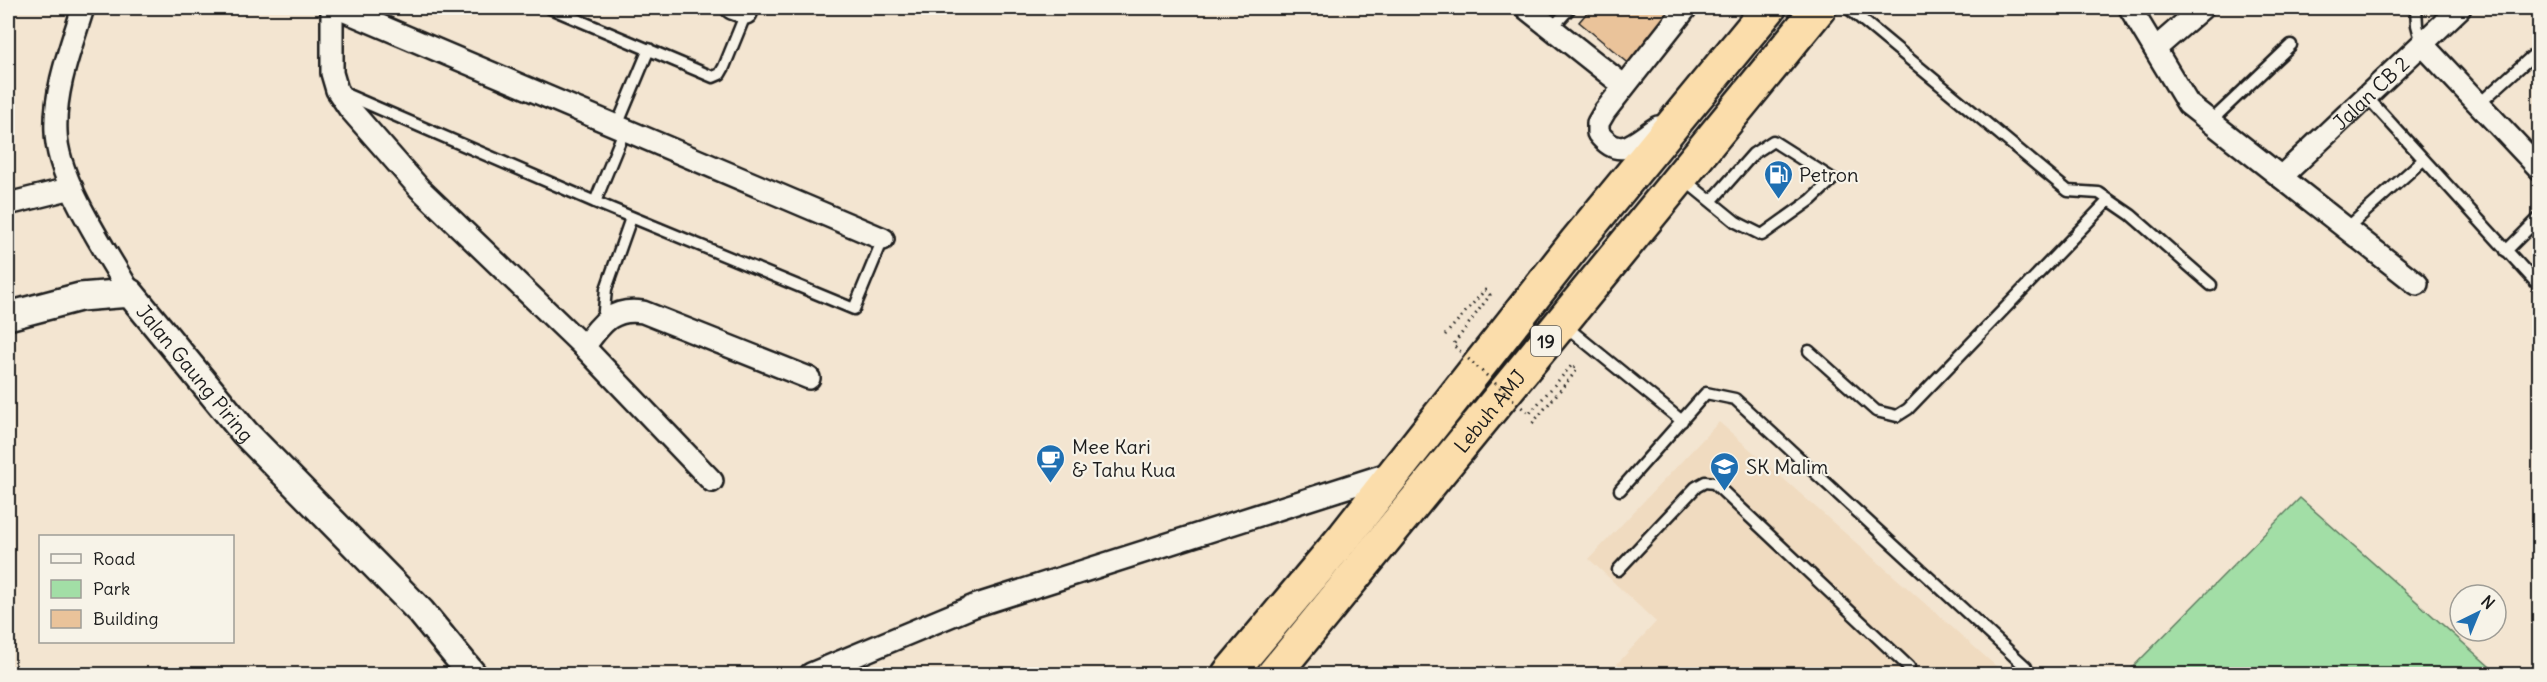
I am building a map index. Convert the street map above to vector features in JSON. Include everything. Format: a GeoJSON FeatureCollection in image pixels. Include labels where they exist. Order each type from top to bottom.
{"type":"FeatureCollection","features":[{"type":"Feature","properties":{"kind":"highway","name":"Lebuh AMJ"},"geometry":{"type":"LineString","coordinates":[[1229,675],[1769,8]]}},
{"type":"Feature","properties":{"kind":"highway","name":"Lebuh AMJ"},"geometry":{"type":"LineString","coordinates":[[1274,675],[1679,176],[1819,8]]}},
{"type":"Feature","properties":{"kind":"street","name":"Jalan Gaung Piring"},"geometry":{"type":"LineString","coordinates":[[83,8],[63,75],[56,133],[72,188],[130,293],[267,458],[421,612],[472,675]]}},
{"type":"Feature","properties":{"kind":"street"},"geometry":{"type":"LineString","coordinates":[[332,8],[332,74],[337,90],[348,108],[420,189],[584,347],[712,481]]}},
{"type":"Feature","properties":{"kind":"street"},"geometry":{"type":"LineString","coordinates":[[338,8],[883,239]]}},
{"type":"Feature","properties":{"kind":"street"},"geometry":{"type":"LineString","coordinates":[[1526,8],[1623,85]]}},
{"type":"Feature","properties":{"kind":"street"},"geometry":{"type":"LineString","coordinates":[[1672,125],[1664,124],[1656,128],[1629,147],[1612,146],[1598,133],[1598,123],[1623,85],[1686,8]]}},
{"type":"Feature","properties":{"kind":"street"},"geometry":{"type":"LineString","coordinates":[[2130,8],[2188,104],[2417,284]]}},
{"type":"Feature","properties":{"kind":"street"},"geometry":{"type":"LineString","coordinates":[[2155,49],[2202,8]]}},
{"type":"Feature","properties":{"kind":"street","name":"Jalan CB 2"},"geometry":{"type":"LineString","coordinates":[[2281,177],[2460,8]]}},
{"type":"Feature","properties":{"kind":"street"},"geometry":{"type":"LineString","coordinates":[[2422,44],[2537,162]]}},
{"type":"Feature","properties":{"kind":"street"},"geometry":{"type":"LineString","coordinates":[[8,204],[72,188]]}},
{"type":"Feature","properties":{"kind":"street"},"geometry":{"type":"LineString","coordinates":[[8,316],[80,297],[130,293]]}},
{"type":"Feature","properties":{"kind":"street"},"geometry":{"type":"LineString","coordinates":[[584,347],[603,321],[621,311],[643,312],[809,378]]}},
{"type":"Feature","properties":{"kind":"street"},"geometry":{"type":"LineString","coordinates":[[811,675],[974,606],[1395,472]]}},
{"type":"Feature","properties":{"kind":"lane"},"geometry":{"type":"LineString","coordinates":[[550,8],[713,77],[720,74],[724,67],[742,9]]}},
{"type":"Feature","properties":{"kind":"lane"},"geometry":{"type":"LineString","coordinates":[[1552,28],[1569,8]]}},
{"type":"Feature","properties":{"kind":"lane"},"geometry":{"type":"LineString","coordinates":[[1848,8],[2068,191],[2099,193],[2132,215],[2211,285]]}},
{"type":"Feature","properties":{"kind":"lane"},"geometry":{"type":"LineString","coordinates":[[2416,8],[2417,25],[2422,44]]}},
{"type":"Feature","properties":{"kind":"lane"},"geometry":{"type":"LineString","coordinates":[[2211,122],[2291,45]]}},
{"type":"Feature","properties":{"kind":"lane"},"geometry":{"type":"LineString","coordinates":[[595,202],[649,49]]}},
{"type":"Feature","properties":{"kind":"lane"},"geometry":{"type":"LineString","coordinates":[[2479,104],[2540,49]]}},
{"type":"Feature","properties":{"kind":"lane"},"geometry":{"type":"LineString","coordinates":[[337,90],[631,218],[854,309],[883,239]]}},
{"type":"Feature","properties":{"kind":"lane"},"geometry":{"type":"LineString","coordinates":[[2367,97],[2540,287]]}},
{"type":"Feature","properties":{"kind":"lane"},"geometry":{"type":"LineString","coordinates":[[1679,176],[1736,222],[1762,235],[1811,200],[1833,178],[1773,141],[1753,154],[1716,197],[1709,200]]}},
{"type":"Feature","properties":{"kind":"lane"},"geometry":{"type":"LineString","coordinates":[[2346,228],[2423,160]]}},
{"type":"Feature","properties":{"kind":"lane"},"geometry":{"type":"LineString","coordinates":[[1809,351],[1876,411],[1897,416],[1908,409],[2109,200]]}},
{"type":"Feature","properties":{"kind":"lane"},"geometry":{"type":"LineString","coordinates":[[2506,251],[2540,217]]}},
{"type":"Feature","properties":{"kind":"lane"},"geometry":{"type":"LineString","coordinates":[[603,321],[606,289],[631,218]]}},
{"type":"Feature","properties":{"kind":"lane"},"geometry":{"type":"LineString","coordinates":[[1561,322],[1682,422]]}},
{"type":"Feature","properties":{"kind":"lane"},"geometry":{"type":"LineString","coordinates":[[1620,490],[1706,393],[1735,399],[2026,667],[2028,675]]}},
{"type":"Feature","properties":{"kind":"lane"},"geometry":{"type":"LineString","coordinates":[[1618,570],[1696,487],[1705,482],[1714,483],[1909,667]]}},
{"type":"Feature","properties":{"kind":"path"},"geometry":{"type":"LineString","coordinates":[[1444,335],[1485,290],[1490,296],[1453,345],[1529,414],[1572,365],[1577,370],[1531,425]]}},
{"type":"Feature","properties":{"kind":"shaded area","name":"SK Malim"},"geometry":{"type":"Polygon","coordinates":[[[1719,422],[2005,674],[1628,674],[1617,664],[1656,622],[1589,559],[1719,422]]]}},
{"type":"Feature","properties":{"kind":"green space"},"geometry":{"type":"Polygon","coordinates":[[[2300,498],[2448,630],[2448,643],[2463,643],[2498,674],[2126,674],[2300,498]]]}},
{"type":"Feature","properties":{"kind":"building"},"geometry":{"type":"Polygon","coordinates":[[[1591,8],[1679,8],[1632,66],[1579,22],[1591,8]]]}},
{"type":"Feature","properties":{"kind":"waterway"},"geometry":{"type":"LineString","coordinates":[[2536,588],[2540,587]]}},
{"type":"Feature","properties":{"kind":"place","name":"Petron"},"geometry":{"type":"Point","coordinates":[1778,200]}},
{"type":"Feature","properties":{"kind":"place","name":"Mee Kari & Tahu Kua"},"geometry":{"type":"Point","coordinates":[1051,484]}},
{"type":"Feature","properties":{"kind":"place","name":"SK Malim"},"geometry":{"type":"Point","coordinates":[1725,492]}}]}
